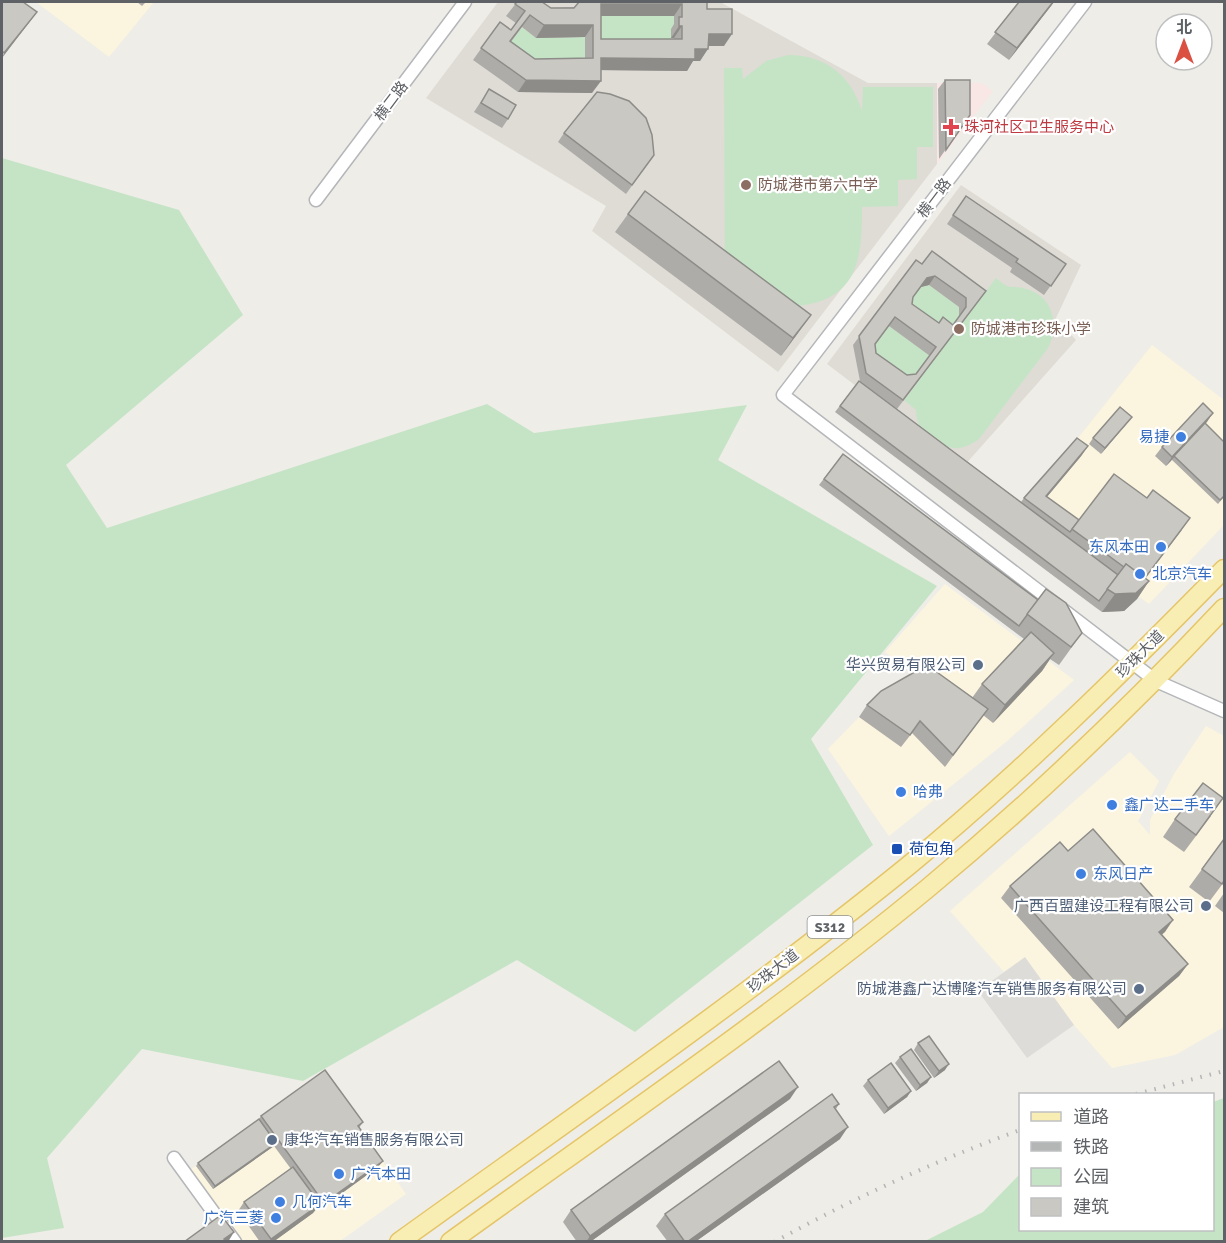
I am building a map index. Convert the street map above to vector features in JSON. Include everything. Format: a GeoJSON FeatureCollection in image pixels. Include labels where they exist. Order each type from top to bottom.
{"type":"FeatureCollection","features":[{"type":"Feature","properties":{"kind":"main road","name":"珍珠大道"},"geometry":{"type":"LineString","coordinates":[[399,1242],[726,1008],[899,873],[1009,780],[1133,662],[1224,569]]}},
{"type":"Feature","properties":{"kind":"main road","name":"珍珠大道"},"geometry":{"type":"LineString","coordinates":[[450,1242],[744,1032],[927,889],[1029,802],[1156,681],[1224,608]]}},
{"type":"Feature","properties":{"kind":"street","name":"横二路"},"geometry":{"type":"LineString","coordinates":[[316,200],[465,2]]}},
{"type":"Feature","properties":{"kind":"street","name":"横一路"},"geometry":{"type":"LineString","coordinates":[[1085,2],[783,395],[1133,662]]}},
{"type":"Feature","properties":{"kind":"street"},"geometry":{"type":"LineString","coordinates":[[1133,662],[1156,681],[1224,711]]}},
{"type":"Feature","properties":{"kind":"street"},"geometry":{"type":"LineString","coordinates":[[174,1158],[235,1242]]}},
{"type":"Feature","properties":{"kind":"shaded area"},"geometry":{"type":"Polygon","coordinates":[[[36,2],[154,2],[109,57],[36,2]]]}},
{"type":"Feature","properties":{"kind":"shaded area","name":"防城港市第六中学"},"geometry":{"type":"Polygon","coordinates":[[[498,2],[720,2],[868,83],[937,83],[937,164],[778,372],[592,231],[606,206],[426,98],[498,2]]]}},
{"type":"Feature","properties":{"kind":"shaded area","name":"珠河社区卫生服务中心"},"geometry":{"type":"Polygon","coordinates":[[[937,83],[982,83],[993,91],[937,164],[937,83]]]}},
{"type":"Feature","properties":{"kind":"shaded area","name":"防城港市珍珠小学"},"geometry":{"type":"Polygon","coordinates":[[[961,185],[1081,265],[1056,318],[1076,340],[963,467],[827,364],[961,185]]]}},
{"type":"Feature","properties":{"kind":"shaded area"},"geometry":{"type":"Polygon","coordinates":[[[1152,345],[1224,400],[1224,525],[1149,604],[1018,507],[1071,447],[1152,345]]]}},
{"type":"Feature","properties":{"kind":"shaded area"},"geometry":{"type":"Polygon","coordinates":[[[945,584],[1074,680],[1006,742],[889,836],[828,749],[873,703],[918,676],[885,652],[945,584]]]}},
{"type":"Feature","properties":{"kind":"shaded area","name":"东风日产"},"geometry":{"type":"Polygon","coordinates":[[[1206,726],[1224,736],[1224,1027],[1175,1055],[1112,1068],[1074,1025],[1025,958],[1004,972],[950,911],[1130,752],[1159,781],[1138,821],[1150,835],[1150,820],[1174,774],[1206,726]]]}},
{"type":"Feature","properties":{"kind":"shaded area"},"geometry":{"type":"Polygon","coordinates":[[[1025,957],[1074,1025],[1027,1058],[978,991],[1025,957]]]}},
{"type":"Feature","properties":{"kind":"shaded area"},"geometry":{"type":"Polygon","coordinates":[[[321,1076],[406,1194],[340,1241],[241,1241],[190,1170],[321,1076]]]}},
{"type":"Feature","properties":{"kind":"green space"},"geometry":{"type":"Polygon","coordinates":[[[592,16],[674,16],[671,38],[674,38],[674,51],[592,51],[592,16]]]}},
{"type":"Feature","properties":{"kind":"green space"},"geometry":{"type":"Polygon","coordinates":[[[522,27],[536,38],[585,37],[585,71],[502,53],[522,27]]]}},
{"type":"Feature","properties":{"kind":"green space"},"geometry":{"type":"Polygon","coordinates":[[[788,55],[814,59],[835,70],[851,87],[862,111],[863,87],[933,87],[933,147],[917,147],[917,179],[898,180],[898,206],[862,207],[858,259],[844,286],[832,296],[795,306],[725,276],[724,68],[742,68],[743,79],[766,61],[788,55]]]}},
{"type":"Feature","properties":{"kind":"green space"},"geometry":{"type":"Polygon","coordinates":[[[2,158],[179,210],[243,315],[66,465],[107,528],[487,404],[534,433],[747,405],[718,460],[937,586],[811,739],[873,845],[635,1032],[517,960],[303,1081],[142,1049],[47,1158],[64,1228],[2,1238],[2,158]]]}},
{"type":"Feature","properties":{"kind":"green space"},"geometry":{"type":"Polygon","coordinates":[[[996,278],[1008,286],[1026,289],[1043,298],[1052,312],[1052,339],[1048,348],[979,439],[967,446],[952,448],[941,444],[924,431],[919,424],[916,410],[904,400],[996,278]]]}},
{"type":"Feature","properties":{"kind":"green space"},"geometry":{"type":"Polygon","coordinates":[[[929,285],[959,307],[959,316],[947,334],[907,306],[921,287],[929,285]]]}},
{"type":"Feature","properties":{"kind":"green space"},"geometry":{"type":"Polygon","coordinates":[[[889,326],[930,356],[910,383],[868,353],[889,326]]]}},
{"type":"Feature","properties":{"kind":"green space"},"geometry":{"type":"Polygon","coordinates":[[[1224,1098],[1224,1241],[925,1241],[983,1212],[1019,1175],[1019,1231],[1214,1231],[1214,1102],[1224,1098]]]}},
{"type":"Feature","properties":{"kind":"building"},"geometry":{"type":"Polygon","coordinates":[[[2,2],[23,2],[37,12],[4,53],[2,51],[2,2]]]}},
{"type":"Feature","properties":{"kind":"building"},"geometry":{"type":"Polygon","coordinates":[[[517,2],[542,2],[551,8],[574,8],[579,2],[707,2],[707,9],[732,9],[732,34],[709,34],[708,49],[695,49],[695,59],[601,58],[601,81],[526,80],[481,48],[500,22],[511,30],[525,11],[515,4],[517,2]],[[601,4],[601,39],[682,39],[679,17],[682,17],[682,4],[601,4]],[[530,15],[510,41],[535,59],[593,58],[593,25],[544,25],[530,15]]]}},
{"type":"Feature","properties":{"kind":"building"},"geometry":{"type":"Polygon","coordinates":[[[1019,2],[1053,2],[1017,48],[995,32],[1019,2]]]}},
{"type":"Feature","properties":{"kind":"building"},"geometry":{"type":"Polygon","coordinates":[[[945,80],[970,80],[970,115],[946,150],[945,80]]]}},
{"type":"Feature","properties":{"kind":"building"},"geometry":{"type":"Polygon","coordinates":[[[489,89],[516,105],[508,119],[481,103],[489,89]]]}},
{"type":"Feature","properties":{"kind":"building"},"geometry":{"type":"Polygon","coordinates":[[[597,92],[629,101],[646,118],[652,135],[654,155],[632,185],[564,133],[597,92]]]}},
{"type":"Feature","properties":{"kind":"building"},"geometry":{"type":"Polygon","coordinates":[[[645,191],[811,315],[793,338],[628,214],[645,191]]]}},
{"type":"Feature","properties":{"kind":"building"},"geometry":{"type":"Polygon","coordinates":[[[966,196],[1066,264],[1051,286],[1016,262],[1018,259],[953,215],[966,196]]]}},
{"type":"Feature","properties":{"kind":"building"},"geometry":{"type":"Polygon","coordinates":[[[932,251],[986,291],[903,400],[866,373],[859,336],[916,260],[922,264],[932,251]],[[935,276],[927,278],[913,297],[912,304],[939,323],[943,317],[953,325],[966,307],[966,298],[935,276]],[[895,317],[875,344],[876,353],[907,375],[916,374],[936,347],[895,317]]]}},
{"type":"Feature","properties":{"kind":"building"},"geometry":{"type":"Polygon","coordinates":[[[859,381],[1118,575],[1099,601],[840,406],[859,381]]]}},
{"type":"Feature","properties":{"kind":"building"},"geometry":{"type":"Polygon","coordinates":[[[1203,403],[1213,413],[1172,457],[1162,447],[1203,403]]]}},
{"type":"Feature","properties":{"kind":"building"},"geometry":{"type":"Polygon","coordinates":[[[1120,407],[1132,417],[1105,448],[1093,438],[1120,407]]]}},
{"type":"Feature","properties":{"kind":"building"},"geometry":{"type":"Polygon","coordinates":[[[1205,423],[1224,442],[1224,496],[1220,500],[1174,456],[1205,423]]]}},
{"type":"Feature","properties":{"kind":"building"},"geometry":{"type":"Polygon","coordinates":[[[1077,438],[1088,446],[1046,496],[1079,520],[1070,532],[1024,498],[1077,438]]]}},
{"type":"Feature","properties":{"kind":"building"},"geometry":{"type":"Polygon","coordinates":[[[843,454],[1038,600],[1019,626],[824,479],[843,454]]]}},
{"type":"Feature","properties":{"kind":"building"},"geometry":{"type":"Polygon","coordinates":[[[1114,474],[1147,498],[1153,490],[1190,518],[1145,578],[1126,564],[1124,567],[1072,529],[1114,474]]]}},
{"type":"Feature","properties":{"kind":"building"},"geometry":{"type":"Polygon","coordinates":[[[1126,564],[1149,581],[1136,593],[1115,594],[1107,589],[1126,564]]]}},
{"type":"Feature","properties":{"kind":"building"},"geometry":{"type":"Polygon","coordinates":[[[1046,589],[1066,603],[1082,633],[1071,647],[1027,614],[1046,589]]]}},
{"type":"Feature","properties":{"kind":"building"},"geometry":{"type":"Polygon","coordinates":[[[1031,632],[1054,653],[1005,705],[982,684],[1031,632]]]}},
{"type":"Feature","properties":{"kind":"building"},"geometry":{"type":"Polygon","coordinates":[[[927,665],[988,709],[953,755],[920,721],[910,735],[867,705],[881,691],[927,665]]]}},
{"type":"Feature","properties":{"kind":"building"},"geometry":{"type":"Polygon","coordinates":[[[1203,783],[1223,798],[1196,835],[1175,819],[1203,783]]]}},
{"type":"Feature","properties":{"kind":"building"},"geometry":{"type":"Polygon","coordinates":[[[1093,829],[1173,920],[1159,932],[1188,964],[1126,1017],[1010,886],[1060,842],[1068,851],[1093,829]]]}},
{"type":"Feature","properties":{"kind":"building"},"geometry":{"type":"Polygon","coordinates":[[[1224,839],[1224,881],[1222,884],[1202,869],[1224,839]]]}},
{"type":"Feature","properties":{"kind":"building"},"geometry":{"type":"Polygon","coordinates":[[[929,1036],[949,1064],[939,1071],[918,1043],[929,1036]]]}},
{"type":"Feature","properties":{"kind":"building"},"geometry":{"type":"Polygon","coordinates":[[[911,1049],[931,1077],[920,1085],[900,1057],[911,1049]]]}},
{"type":"Feature","properties":{"kind":"building"},"geometry":{"type":"Polygon","coordinates":[[[779,1061],[798,1087],[590,1236],[571,1210],[779,1061]]]}},
{"type":"Feature","properties":{"kind":"building"},"geometry":{"type":"Polygon","coordinates":[[[891,1063],[911,1091],[888,1108],[868,1080],[891,1063]]]}},
{"type":"Feature","properties":{"kind":"building"},"geometry":{"type":"Polygon","coordinates":[[[325,1070],[363,1122],[358,1126],[383,1161],[324,1203],[261,1116],[325,1070]]]}},
{"type":"Feature","properties":{"kind":"building"},"geometry":{"type":"Polygon","coordinates":[[[832,1094],[839,1104],[834,1107],[848,1127],[685,1242],[665,1214],[832,1094]]]}},
{"type":"Feature","properties":{"kind":"building"},"geometry":{"type":"Polygon","coordinates":[[[259,1119],[276,1143],[215,1186],[198,1163],[259,1119]]]}},
{"type":"Feature","properties":{"kind":"building"},"geometry":{"type":"Polygon","coordinates":[[[293,1167],[320,1204],[271,1239],[244,1202],[293,1167]]]}},
{"type":"Feature","properties":{"kind":"building"},"geometry":{"type":"Polygon","coordinates":[[[221,1215],[234,1232],[224,1239],[225,1242],[184,1242],[221,1215]]]}},
{"type":"Feature","properties":{"kind":"railway"},"geometry":{"type":"LineString","coordinates":[[1140,1093],[1224,1071]]}},
{"type":"Feature","properties":{"kind":"railway"},"geometry":{"type":"LineString","coordinates":[[774,1242],[895,1181],[1019,1130]]}},
{"type":"Feature","properties":{"kind":"place","name":"珠河社区卫生服务中心"},"geometry":{"type":"Point","coordinates":[951,127]}},
{"type":"Feature","properties":{"kind":"place","name":"防城港市第六中学"},"geometry":{"type":"Point","coordinates":[746,185]}},
{"type":"Feature","properties":{"kind":"place","name":"防城港市珍珠小学"},"geometry":{"type":"Point","coordinates":[959,329]}},
{"type":"Feature","properties":{"kind":"place","name":"易捷"},"geometry":{"type":"Point","coordinates":[1181,437]}},
{"type":"Feature","properties":{"kind":"place","name":"东风本田"},"geometry":{"type":"Point","coordinates":[1161,547]}},
{"type":"Feature","properties":{"kind":"place","name":"北京汽车"},"geometry":{"type":"Point","coordinates":[1140,574]}},
{"type":"Feature","properties":{"kind":"place","name":"华兴贸易有限公司"},"geometry":{"type":"Point","coordinates":[978,665]}},
{"type":"Feature","properties":{"kind":"place","name":"哈弗"},"geometry":{"type":"Point","coordinates":[901,792]}},
{"type":"Feature","properties":{"kind":"place","name":"鑫广达二手车"},"geometry":{"type":"Point","coordinates":[1112,805]}},
{"type":"Feature","properties":{"kind":"place","name":"荷包角"},"geometry":{"type":"Point","coordinates":[897,849]}},
{"type":"Feature","properties":{"kind":"place","name":"东风日产"},"geometry":{"type":"Point","coordinates":[1081,874]}},
{"type":"Feature","properties":{"kind":"place","name":"广西百盟建设工程有限公司"},"geometry":{"type":"Point","coordinates":[1206,906]}},
{"type":"Feature","properties":{"kind":"place","name":"防城港鑫广达博隆汽车销售服务有限公司"},"geometry":{"type":"Point","coordinates":[1139,989]}},
{"type":"Feature","properties":{"kind":"place","name":"康华汽车销售服务有限公司"},"geometry":{"type":"Point","coordinates":[272,1140]}},
{"type":"Feature","properties":{"kind":"place","name":"广汽本田"},"geometry":{"type":"Point","coordinates":[339,1174]}},
{"type":"Feature","properties":{"kind":"place","name":"几何汽车"},"geometry":{"type":"Point","coordinates":[280,1202]}},
{"type":"Feature","properties":{"kind":"place","name":"广汽三菱"},"geometry":{"type":"Point","coordinates":[276,1218]}}]}
